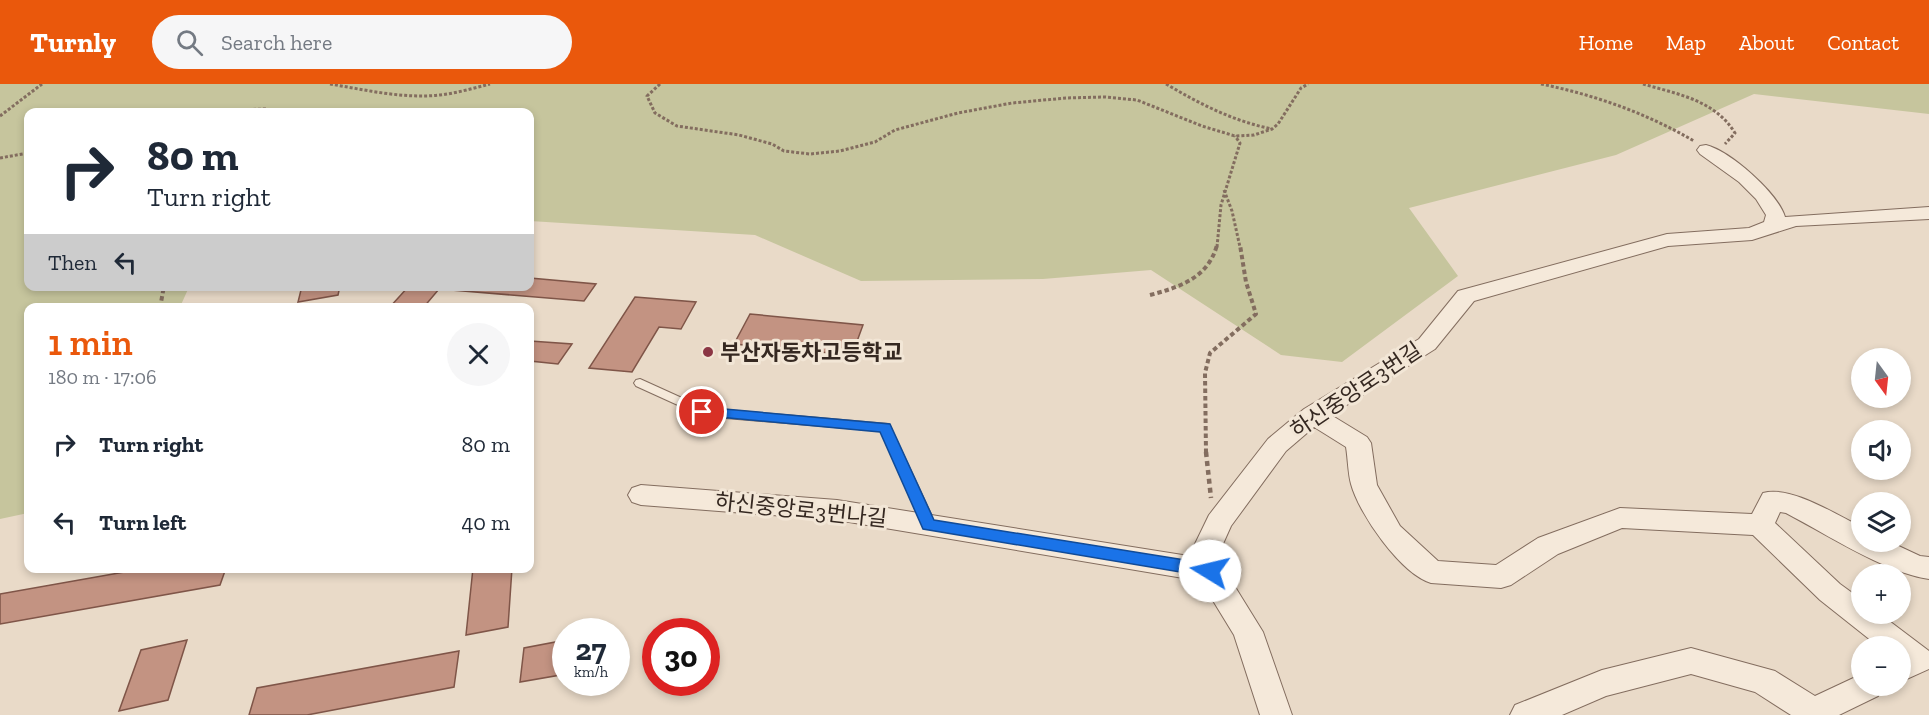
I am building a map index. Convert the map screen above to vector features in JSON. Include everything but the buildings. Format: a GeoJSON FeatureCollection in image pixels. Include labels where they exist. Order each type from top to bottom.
{"type":"FeatureCollection","features":[{"type":"Feature","properties":{"kind":"street"},"geometry":{"type":"LineString","coordinates":[[1706,150],[1736,170],[1768,202],[1776,215],[1773,225]]}},
{"type":"Feature","properties":{"kind":"street","name":"하신중앙로3번길"},"geometry":{"type":"LineString","coordinates":[[1210,571],[1208,546],[1220,520],[1277,445],[1313,415],[1428,344],[1466,296],[1667,240],[1752,234],[1773,225],[1796,220],[1929,213]]}},
{"type":"Feature","properties":{"kind":"street"},"geometry":{"type":"LineString","coordinates":[[1313,415],[1358,443],[1364,484],[1390,533],[1431,572],[1501,577],[1548,546],[1620,518],[1760,525],[1830,592],[1886,636]]}},
{"type":"Feature","properties":{"kind":"street","name":"하신중앙로3번나길"},"geometry":{"type":"LineString","coordinates":[[641,495],[837,510],[1210,571]]}},
{"type":"Feature","properties":{"kind":"street"},"geometry":{"type":"LineString","coordinates":[[1760,525],[1772,500],[1792,506],[1851,535]]}},
{"type":"Feature","properties":{"kind":"street"},"geometry":{"type":"LineString","coordinates":[[1886,552],[1915,566],[1929,568]]}},
{"type":"Feature","properties":{"kind":"street"},"geometry":{"type":"LineString","coordinates":[[1210,571],[1248,632],[1276,715]]}},
{"type":"Feature","properties":{"kind":"street"},"geometry":{"type":"LineString","coordinates":[[1911,655],[1918,660],[1911,664]]}},
{"type":"Feature","properties":{"kind":"street"},"geometry":{"type":"LineString","coordinates":[[1526,715],[1602,684],[1691,661],[1764,681],[1814,712],[1851,694]]}},
{"type":"Feature","properties":{"kind":"lane"},"geometry":{"type":"LineString","coordinates":[[640,383],[702,412],[885,428],[929,525]]}},
{"type":"Feature","properties":{"kind":"path"},"geometry":{"type":"LineString","coordinates":[[0,116],[42,84]]}},
{"type":"Feature","properties":{"kind":"path"},"geometry":{"type":"LineString","coordinates":[[330,84],[426,96],[490,84]]}},
{"type":"Feature","properties":{"kind":"path"},"geometry":{"type":"LineString","coordinates":[[660,84],[647,96],[656,113],[676,126],[739,135],[772,144],[784,151],[810,154],[840,151],[875,142],[895,130],[958,113],[1012,103],[1066,98],[1105,97],[1137,100],[1202,126],[1235,136],[1254,135],[1272,129],[1294,102],[1301,88],[1308,84]]}},
{"type":"Feature","properties":{"kind":"path"},"geometry":{"type":"LineString","coordinates":[[1166,84],[1198,103],[1239,122],[1272,129]]}},
{"type":"Feature","properties":{"kind":"path"},"geometry":{"type":"LineString","coordinates":[[1541,84],[1591,96],[1645,116],[1678,131],[1706,150],[1725,144],[1735,133],[1732,126],[1702,102],[1644,84]]}},
{"type":"Feature","properties":{"kind":"path"},"geometry":{"type":"LineString","coordinates":[[1150,295],[1183,287],[1209,264],[1218,242],[1224,190],[1240,143],[1235,136]]}},
{"type":"Feature","properties":{"kind":"path"},"geometry":{"type":"LineString","coordinates":[[0,158],[24,154]]}},
{"type":"Feature","properties":{"kind":"path"},"geometry":{"type":"LineString","coordinates":[[1220,520],[1212,502],[1205,447],[1204,373],[1210,353],[1256,314],[1253,297],[1245,280],[1234,210],[1224,190]]}},
{"type":"Feature","properties":{"kind":"green space"},"geometry":{"type":"Polygon","coordinates":[[[0,84],[1929,84],[1929,114],[1754,94],[1616,155],[1409,208],[1458,276],[1342,362],[1281,355],[1151,270],[1043,279],[861,281],[755,235],[534,221],[534,108],[24,108],[24,291],[187,291],[182,303],[24,303],[24,514],[0,519],[0,84]]]}},
{"type":"Feature","properties":{"kind":"place","name":"부산자동차고등학교"},"geometry":{"type":"Point","coordinates":[708,352]}},
{"type":"Feature","properties":{"kind":"route"},"geometry":{"type":"LineString","coordinates":[[702,412],[885,428],[929,525],[1210,571]]}}]}
